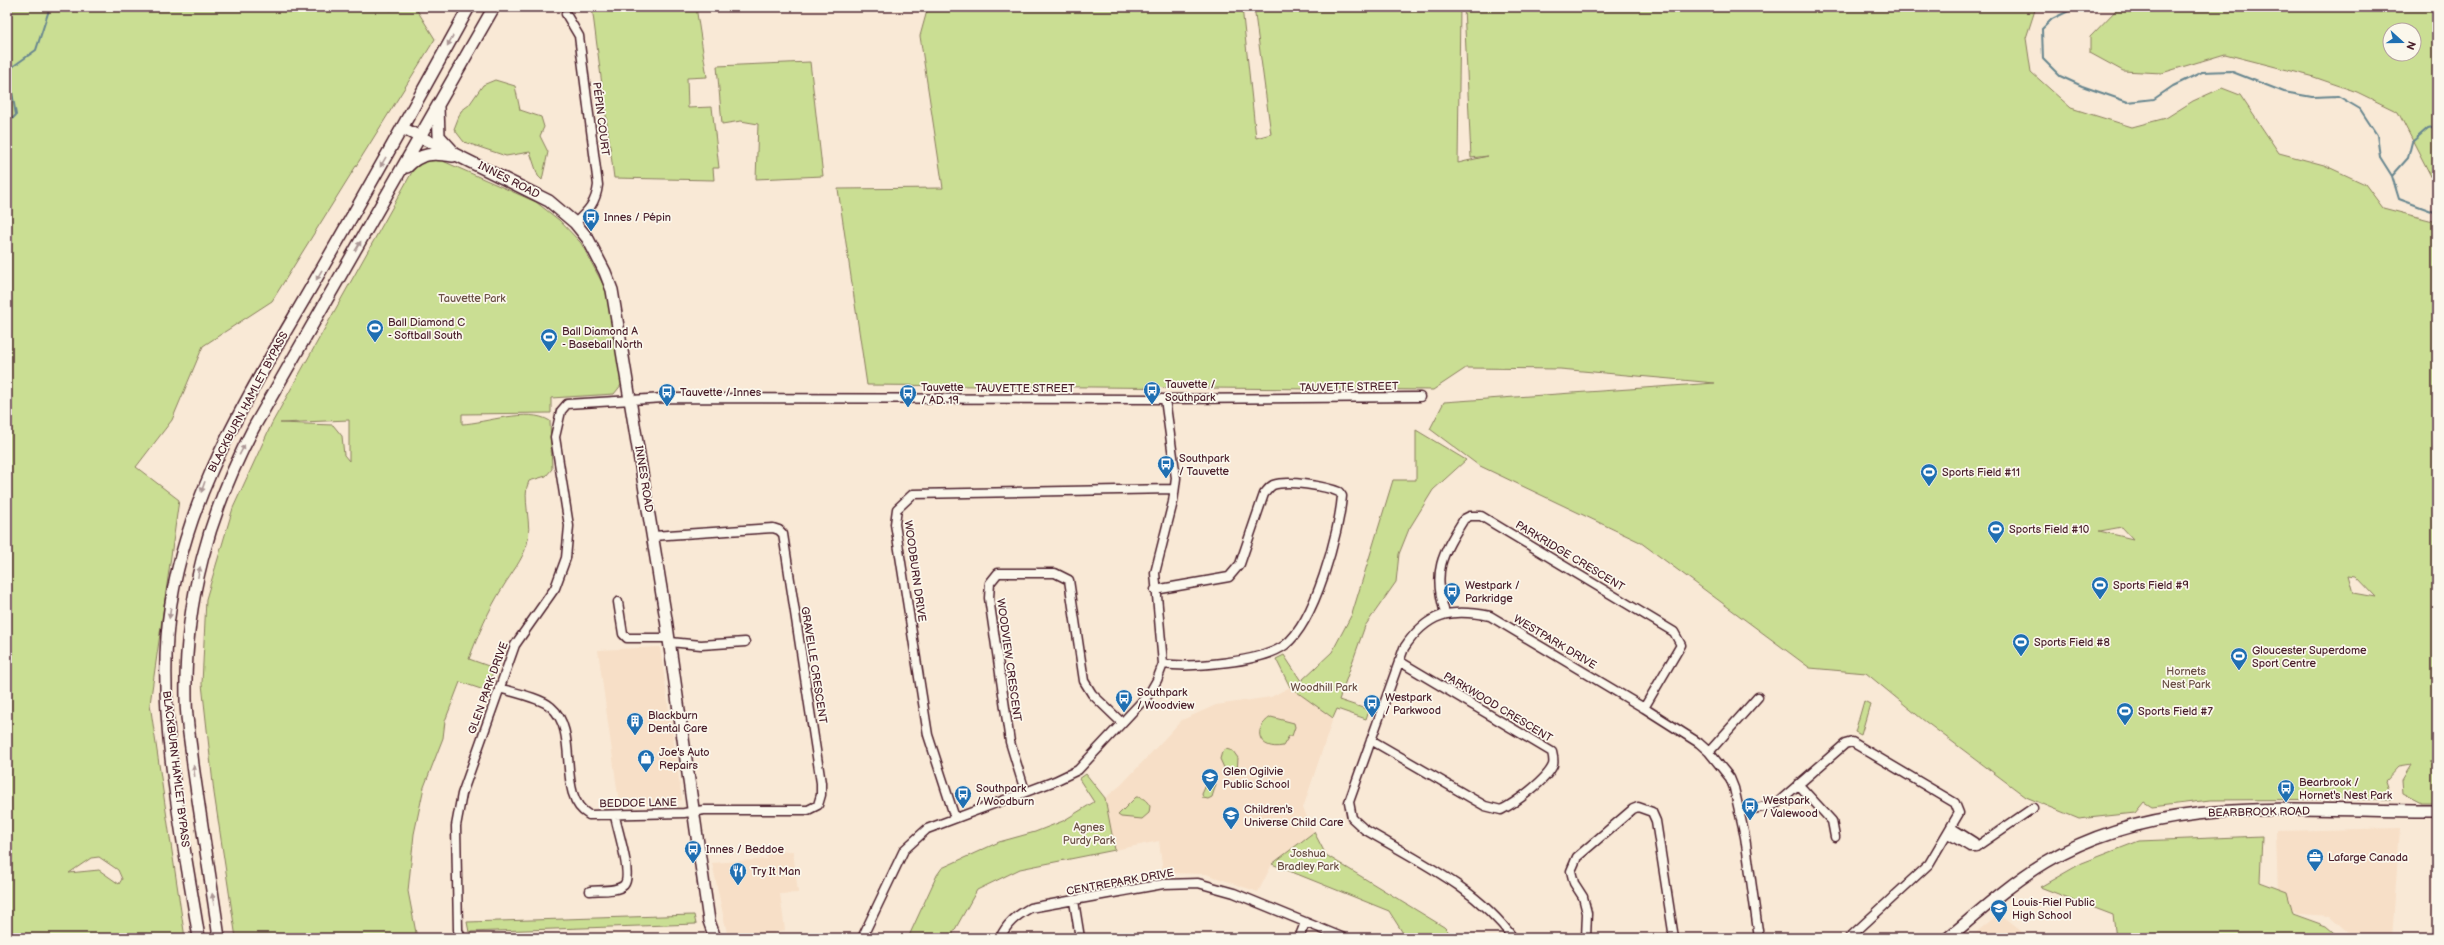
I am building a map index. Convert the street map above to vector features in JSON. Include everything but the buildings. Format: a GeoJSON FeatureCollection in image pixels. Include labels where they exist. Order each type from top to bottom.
{"type":"FeatureCollection","features":[{"type":"Feature","properties":{"kind":"main road"},"geometry":{"type":"LineString","coordinates":[[402,128],[469,7]]}},
{"type":"Feature","properties":{"kind":"main road"},"geometry":{"type":"LineString","coordinates":[[420,137],[494,7]]}},
{"type":"Feature","properties":{"kind":"main road"},"geometry":{"type":"LineString","coordinates":[[438,105],[439,136],[458,155]]}},
{"type":"Feature","properties":{"kind":"main road","name":"INNES ROAD"},"geometry":{"type":"LineString","coordinates":[[402,128],[549,200],[575,223],[598,257],[612,290],[670,640],[710,921],[715,938]]}},
{"type":"Feature","properties":{"kind":"main road","name":"BLACKBURN HAMLET BYPASS"},"geometry":{"type":"LineString","coordinates":[[199,938],[176,789],[165,684],[167,636],[182,553],[205,482],[243,407],[402,128]]}},
{"type":"Feature","properties":{"kind":"main road","name":"BLACKBURN HAMLET BYPASS"},"geometry":{"type":"LineString","coordinates":[[219,938],[196,786],[186,700],[188,636],[203,551],[214,516],[239,455],[420,137]]}},
{"type":"Feature","properties":{"kind":"main road"},"geometry":{"type":"LineString","coordinates":[[398,176],[419,157],[428,153],[458,155]]}},
{"type":"Feature","properties":{"kind":"main road","name":"BEARBROOK ROAD"},"geometry":{"type":"LineString","coordinates":[[1948,938],[1994,899],[2046,862],[2091,839],[2137,824],[2190,814],[2234,811],[2437,810]]}},
{"type":"Feature","properties":{"kind":"main road","name":"INNES ROAD"},"geometry":{"type":"LineString","coordinates":[[709,938],[710,921]]}},
{"type":"Feature","properties":{"kind":"street","name":"PÉPIN COURT"},"geometry":{"type":"LineString","coordinates":[[566,14],[579,36],[598,185],[595,201],[590,210],[575,223]]}},
{"type":"Feature","properties":{"kind":"street","name":"TAUVETTE STREET"},"geometry":{"type":"LineString","coordinates":[[631,400],[1420,397]]}},
{"type":"Feature","properties":{"kind":"street"},"geometry":{"type":"LineString","coordinates":[[862,938],[904,850],[927,829],[1055,781],[1078,770],[1149,694],[1157,680],[1163,664],[1163,648],[1154,590],[1154,573],[1176,478],[1165,399]]}},
{"type":"Feature","properties":{"kind":"street","name":"GLEN PARK DRIVE"},"geometry":{"type":"LineString","coordinates":[[461,938],[458,930],[456,826],[458,810],[515,645],[555,588],[566,558],[569,526],[555,437],[561,411],[567,404],[631,400]]}},
{"type":"Feature","properties":{"kind":"street"},"geometry":{"type":"LineString","coordinates":[[1154,590],[1229,577],[1240,564],[1264,494],[1271,486],[1282,484],[1324,487],[1339,492],[1342,496],[1337,531],[1312,608],[1299,632],[1286,645],[1257,657],[1192,666],[1163,664]]}},
{"type":"Feature","properties":{"kind":"street","name":"WOODBURN DRIVE"},"geometry":{"type":"LineString","coordinates":[[956,818],[928,735],[895,524],[897,509],[913,494],[1174,489]]}},
{"type":"Feature","properties":{"kind":"street","name":"PARKRIDGE CRESCENT"},"geometry":{"type":"LineString","coordinates":[[1445,613],[1440,596],[1438,575],[1444,554],[1464,519],[1470,516],[1481,516],[1674,632],[1681,645],[1644,708]]}},
{"type":"Feature","properties":{"kind":"street","name":"GRAVELLE CRESCENT"},"geometry":{"type":"LineString","coordinates":[[653,536],[773,528],[779,530],[783,534],[820,775],[821,794],[818,805],[808,810],[694,811]]}},
{"type":"Feature","properties":{"kind":"street","name":"WOODVIEW CRESCENT"},"geometry":{"type":"LineString","coordinates":[[1025,791],[1010,742],[989,598],[990,583],[998,573],[1055,572],[1069,580],[1084,681],[1092,694],[1122,723]]}},
{"type":"Feature","properties":{"kind":"street"},"geometry":{"type":"LineString","coordinates":[[618,602],[623,634],[627,638],[670,640],[701,644],[745,642]]}},
{"type":"Feature","properties":{"kind":"street","name":"WESTPARK DRIVE"},"geometry":{"type":"LineString","coordinates":[[1513,938],[1503,925],[1468,891],[1364,829],[1352,818],[1349,802],[1351,794],[1404,648],[1414,632],[1429,619],[1445,613],[1473,612],[1490,616],[1644,708],[1699,743],[1709,752],[1730,778],[1739,812],[1759,938]]}},
{"type":"Feature","properties":{"kind":"street","name":"PARKWOOD CRESCENT"},"geometry":{"type":"LineString","coordinates":[[1371,740],[1485,806],[1501,810],[1514,803],[1547,773],[1553,764],[1552,752],[1399,661]]}},
{"type":"Feature","properties":{"kind":"street","name":"BEDDOE LANE"},"geometry":{"type":"LineString","coordinates":[[499,688],[549,705],[560,716],[574,798],[582,811],[589,815],[614,816],[694,811]]}},
{"type":"Feature","properties":{"kind":"street"},"geometry":{"type":"LineString","coordinates":[[1709,752],[1758,697]]}},
{"type":"Feature","properties":{"kind":"street"},"geometry":{"type":"LineString","coordinates":[[1739,812],[1776,804],[1845,744],[1852,742],[1955,803],[1959,813],[1950,831],[1929,864],[1849,938]]}},
{"type":"Feature","properties":{"kind":"street"},"geometry":{"type":"LineString","coordinates":[[1798,784],[1832,821],[1835,837]]}},
{"type":"Feature","properties":{"kind":"street"},"geometry":{"type":"LineString","coordinates":[[1586,938],[1587,913],[1583,897],[1574,883],[1571,871],[1577,857],[1638,807],[1652,812],[1656,821],[1674,938]]}},
{"type":"Feature","properties":{"kind":"street"},"geometry":{"type":"LineString","coordinates":[[1950,831],[1974,842],[1976,847],[2033,808]]}},
{"type":"Feature","properties":{"kind":"street"},"geometry":{"type":"LineString","coordinates":[[590,891],[618,888],[624,886],[627,879],[622,842],[614,816]]}},
{"type":"Feature","properties":{"kind":"street","name":"CENTREPARK DRIVE"},"geometry":{"type":"LineString","coordinates":[[1000,938],[1005,927],[1016,916],[1030,908],[1163,884],[1198,883],[1234,893],[1344,938]]}},
{"type":"Feature","properties":{"kind":"street"},"geometry":{"type":"LineString","coordinates":[[1074,900],[1080,938]]}},
{"type":"Feature","properties":{"kind":"street"},"geometry":{"type":"LineString","coordinates":[[1299,938],[1305,923]]}},
{"type":"Feature","properties":{"kind":"shaded area"},"geometry":{"type":"Polygon","coordinates":[[[660,647],[682,800],[631,806],[619,803],[598,650],[660,647]]]}},
{"type":"Feature","properties":{"kind":"shaded area","name":"Glen Ogilvie Public School"},"geometry":{"type":"Polygon","coordinates":[[[1290,687],[1333,718],[1303,808],[1314,832],[1272,864],[1258,892],[1206,874],[1163,873],[1159,841],[1115,850],[1105,798],[1121,785],[1182,720],[1216,705],[1271,697],[1290,687]]]}},
{"type":"Feature","properties":{"kind":"shaded area"},"geometry":{"type":"Polygon","coordinates":[[[2400,828],[2392,938],[2354,937],[2331,916],[2297,914],[2278,897],[2276,831],[2400,828]]]}},
{"type":"Feature","properties":{"kind":"shaded area"},"geometry":{"type":"Polygon","coordinates":[[[793,851],[798,893],[780,894],[785,930],[775,932],[776,938],[728,938],[712,863],[767,859],[766,853],[793,851]]]}},
{"type":"Feature","properties":{"kind":"shaded area","name":"Louis-Riel Public High School"},"geometry":{"type":"Polygon","coordinates":[[[1999,914],[2021,931],[2022,938],[1969,938],[1999,914]]]}},
{"type":"Feature","properties":{"kind":"green space"},"geometry":{"type":"Polygon","coordinates":[[[7,7],[384,7],[390,10],[415,7],[435,39],[272,301],[203,346],[172,420],[136,467],[179,500],[150,704],[185,938],[7,938],[7,7]],[[99,857],[91,858],[69,873],[99,870],[119,884],[122,879],[118,870],[99,857]]]}},
{"type":"Feature","properties":{"kind":"green space"},"geometry":{"type":"Polygon","coordinates":[[[592,7],[696,7],[707,77],[687,78],[688,108],[712,107],[719,168],[713,168],[714,180],[614,178],[592,7]]]}},
{"type":"Feature","properties":{"kind":"green space","name":"Hornets Nest Park"},"geometry":{"type":"Polygon","coordinates":[[[928,7],[1242,7],[1256,138],[1271,134],[1254,7],[1460,7],[1458,163],[1488,156],[1471,158],[1464,7],[2036,7],[2026,38],[2031,72],[2071,108],[2132,127],[2166,118],[2193,101],[2222,88],[2240,95],[2279,153],[2324,165],[2365,184],[2383,208],[2437,222],[2437,761],[2429,762],[2437,763],[2437,803],[2422,803],[2403,793],[2402,780],[2411,765],[2398,767],[2385,781],[2391,799],[2210,800],[2152,807],[2144,802],[2135,813],[2079,819],[2026,797],[1922,719],[1866,673],[1810,668],[1640,542],[1478,465],[1430,429],[1444,402],[1715,383],[1560,369],[1466,368],[1433,390],[867,385],[838,189],[943,188],[920,36],[928,7]],[[2122,527],[2100,531],[2099,531],[2133,539],[2122,527]],[[2349,575],[2354,593],[2376,597],[2356,576],[2349,575]]]}},
{"type":"Feature","properties":{"kind":"green space"},"geometry":{"type":"Polygon","coordinates":[[[2119,7],[2437,7],[2437,188],[2398,112],[2357,92],[2311,76],[2225,54],[2162,73],[2123,71],[2090,53],[2090,37],[2119,7]]]}},
{"type":"Feature","properties":{"kind":"green space"},"geometry":{"type":"Polygon","coordinates":[[[810,62],[823,176],[756,179],[758,124],[741,121],[722,124],[717,66],[810,62]]]}},
{"type":"Feature","properties":{"kind":"green space"},"geometry":{"type":"Polygon","coordinates":[[[495,80],[515,86],[520,110],[541,117],[544,127],[540,136],[548,152],[542,180],[538,176],[530,152],[506,156],[464,142],[454,129],[461,111],[469,105],[483,85],[495,80]]]}},
{"type":"Feature","properties":{"kind":"green space","name":"Tauvette Park"},"geometry":{"type":"Polygon","coordinates":[[[436,158],[536,202],[559,220],[581,243],[606,290],[622,384],[614,394],[551,398],[551,413],[462,414],[462,424],[530,415],[541,417],[550,421],[552,469],[546,476],[529,481],[526,503],[529,529],[525,550],[520,561],[488,613],[469,659],[494,668],[487,691],[460,682],[445,721],[443,738],[424,787],[414,834],[408,891],[417,938],[236,938],[214,793],[202,684],[206,599],[233,508],[272,423],[412,172],[423,159],[436,158]],[[349,420],[280,423],[333,425],[342,436],[344,455],[349,461],[349,420]]]}},
{"type":"Feature","properties":{"kind":"green space","name":"Woodhill Park"},"geometry":{"type":"Polygon","coordinates":[[[1416,430],[1466,460],[1433,490],[1409,529],[1399,554],[1396,582],[1365,626],[1339,700],[1369,710],[1366,719],[1337,709],[1333,718],[1290,687],[1276,659],[1284,655],[1301,681],[1332,652],[1352,614],[1393,480],[1416,480],[1416,430]]]}},
{"type":"Feature","properties":{"kind":"green space"},"geometry":{"type":"Polygon","coordinates":[[[1864,701],[1870,704],[1861,735],[1855,732],[1864,701]]]}},
{"type":"Feature","properties":{"kind":"green space"},"geometry":{"type":"Polygon","coordinates":[[[1271,717],[1294,723],[1295,727],[1292,736],[1289,736],[1283,746],[1275,747],[1268,745],[1260,738],[1261,727],[1271,717]]]}},
{"type":"Feature","properties":{"kind":"green space"},"geometry":{"type":"Polygon","coordinates":[[[1226,749],[1233,751],[1238,758],[1237,773],[1225,770],[1220,759],[1222,752],[1226,749]]]}},
{"type":"Feature","properties":{"kind":"green space","name":"Agnes Purdy Park"},"geometry":{"type":"Polygon","coordinates":[[[1086,774],[1105,798],[1115,850],[1020,869],[977,890],[953,933],[953,938],[908,938],[937,875],[942,868],[999,842],[1035,832],[1063,821],[1094,802],[1079,779],[1086,774]]]}},
{"type":"Feature","properties":{"kind":"green space"},"geometry":{"type":"Polygon","coordinates":[[[1213,781],[1216,784],[1212,797],[1208,799],[1203,798],[1202,794],[1207,783],[1213,781]]]}},
{"type":"Feature","properties":{"kind":"green space"},"geometry":{"type":"Polygon","coordinates":[[[1136,797],[1142,798],[1147,802],[1150,806],[1149,813],[1142,819],[1121,817],[1118,815],[1136,797]]]}},
{"type":"Feature","properties":{"kind":"green space","name":"Joshua Bradley Park"},"geometry":{"type":"Polygon","coordinates":[[[1314,832],[1326,855],[1444,927],[1455,938],[1406,938],[1389,911],[1272,864],[1314,832]]]}},
{"type":"Feature","properties":{"kind":"green space"},"geometry":{"type":"Polygon","coordinates":[[[2262,836],[2260,882],[2287,892],[2293,914],[2326,926],[2340,938],[2116,938],[2113,915],[2040,887],[2082,863],[2139,841],[2262,836]]]}},
{"type":"Feature","properties":{"kind":"green space"},"geometry":{"type":"Polygon","coordinates":[[[694,915],[696,924],[469,932],[467,922],[694,915]]]}},
{"type":"Feature","properties":{"kind":"waterway"},"geometry":{"type":"LineString","coordinates":[[7,124],[16,115],[8,70],[36,50],[50,7]]}},
{"type":"Feature","properties":{"kind":"waterway"},"geometry":{"type":"LineString","coordinates":[[2077,7],[2052,19],[2042,29],[2043,59],[2060,76],[2082,86],[2128,102],[2154,99],[2173,86],[2202,72],[2230,71],[2284,92],[2312,97],[2338,96],[2360,109],[2377,135],[2380,157],[2392,176],[2399,199],[2437,213]]}},
{"type":"Feature","properties":{"kind":"waterway"},"geometry":{"type":"LineString","coordinates":[[2392,176],[2408,158],[2412,142],[2428,128],[2437,126]]}},
{"type":"Feature","properties":{"kind":"waterway"},"geometry":{"type":"LineString","coordinates":[[7,165],[11,171],[7,175]]}},
{"type":"Feature","properties":{"kind":"place","name":"Innes / Pépin"},"geometry":{"type":"Point","coordinates":[591,232]}},
{"type":"Feature","properties":{"kind":"place","name":"Ball Diamond C - Softball South"},"geometry":{"type":"Point","coordinates":[375,343]}},
{"type":"Feature","properties":{"kind":"place","name":"Ball Diamond A - Baseball North"},"geometry":{"type":"Point","coordinates":[549,352]}},
{"type":"Feature","properties":{"kind":"place","name":"Tauvette / Southpark"},"geometry":{"type":"Point","coordinates":[1152,405]}},
{"type":"Feature","properties":{"kind":"place","name":"Tauvette / Innes"},"geometry":{"type":"Point","coordinates":[667,407]}},
{"type":"Feature","properties":{"kind":"place","name":"Tauvette / AD. 19"},"geometry":{"type":"Point","coordinates":[908,408]}},
{"type":"Feature","properties":{"kind":"place","name":"Southpark / Tauvette"},"geometry":{"type":"Point","coordinates":[1166,479]}},
{"type":"Feature","properties":{"kind":"place","name":"Sports Field #11"},"geometry":{"type":"Point","coordinates":[1929,487]}},
{"type":"Feature","properties":{"kind":"place","name":"Sports Field #10"},"geometry":{"type":"Point","coordinates":[1996,544]}},
{"type":"Feature","properties":{"kind":"place","name":"Sports Field #9"},"geometry":{"type":"Point","coordinates":[2100,600]}},
{"type":"Feature","properties":{"kind":"place","name":"Westpark / Parkridge"},"geometry":{"type":"Point","coordinates":[1452,606]}},
{"type":"Feature","properties":{"kind":"place","name":"Sports Field #8"},"geometry":{"type":"Point","coordinates":[2021,657]}},
{"type":"Feature","properties":{"kind":"place","name":"Gloucester Superdome Sport Centre"},"geometry":{"type":"Point","coordinates":[2239,671]}},
{"type":"Feature","properties":{"kind":"place","name":"Southpark / Woodview"},"geometry":{"type":"Point","coordinates":[1124,713]}},
{"type":"Feature","properties":{"kind":"place","name":"Westpark / Parkwood"},"geometry":{"type":"Point","coordinates":[1372,718]}},
{"type":"Feature","properties":{"kind":"place","name":"Sports Field #7"},"geometry":{"type":"Point","coordinates":[2125,726]}},
{"type":"Feature","properties":{"kind":"place","name":"Blackburn Dental Care"},"geometry":{"type":"Point","coordinates":[635,736]}},
{"type":"Feature","properties":{"kind":"place","name":"Joe's Auto Repairs"},"geometry":{"type":"Point","coordinates":[646,773]}},
{"type":"Feature","properties":{"kind":"place","name":"Glen Ogilvie Public School"},"geometry":{"type":"Point","coordinates":[1210,792]}},
{"type":"Feature","properties":{"kind":"place","name":"Bearbrook / Hornet's Nest Park"},"geometry":{"type":"Point","coordinates":[2286,803]}},
{"type":"Feature","properties":{"kind":"place","name":"Southpark / Woodburn"},"geometry":{"type":"Point","coordinates":[963,809]}},
{"type":"Feature","properties":{"kind":"place","name":"Westpark / Valewood"},"geometry":{"type":"Point","coordinates":[1750,821]}},
{"type":"Feature","properties":{"kind":"place","name":"Children's Universe Child Care"},"geometry":{"type":"Point","coordinates":[1231,830]}},
{"type":"Feature","properties":{"kind":"place","name":"Innes / Beddoe"},"geometry":{"type":"Point","coordinates":[693,864]}},
{"type":"Feature","properties":{"kind":"place","name":"Lafarge Canada"},"geometry":{"type":"Point","coordinates":[2315,872]}},
{"type":"Feature","properties":{"kind":"place","name":"Try It Man"},"geometry":{"type":"Point","coordinates":[738,886]}},
{"type":"Feature","properties":{"kind":"place","name":"Louis-Riel Public High School"},"geometry":{"type":"Point","coordinates":[1999,923]}}]}
